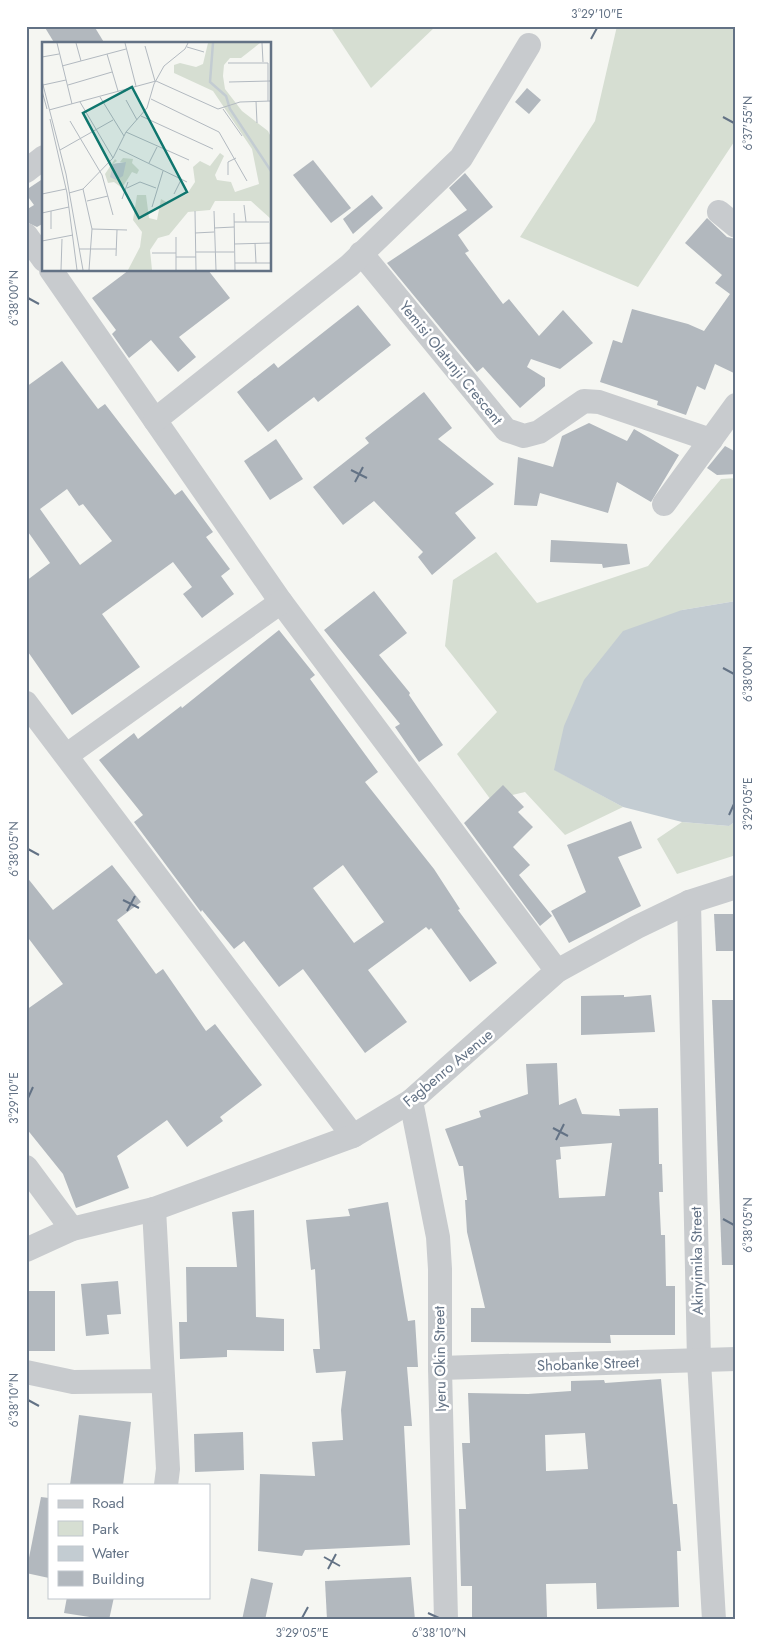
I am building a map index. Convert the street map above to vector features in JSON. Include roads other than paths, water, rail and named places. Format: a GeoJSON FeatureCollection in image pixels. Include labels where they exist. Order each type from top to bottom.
{"type":"FeatureCollection","features":[{"type":"Feature","properties":{"kind":"street"},"geometry":{"type":"LineString","coordinates":[[155,420],[349,266],[461,158],[529,45]]}},
{"type":"Feature","properties":{"kind":"street"},"geometry":{"type":"LineString","coordinates":[[26,170],[42,158]]}},
{"type":"Feature","properties":{"kind":"street"},"geometry":{"type":"LineString","coordinates":[[26,235],[42,257]]}},
{"type":"Feature","properties":{"kind":"street","name":"Yemisi Olatunji Crescent"},"geometry":{"type":"LineString","coordinates":[[361,253],[506,430],[524,436],[539,432],[584,401],[599,402],[711,440]]}},
{"type":"Feature","properties":{"kind":"street"},"geometry":{"type":"LineString","coordinates":[[52,271],[281,602],[557,971]]}},
{"type":"Feature","properties":{"kind":"street"},"geometry":{"type":"LineString","coordinates":[[664,504],[736,405]]}},
{"type":"Feature","properties":{"kind":"street"},"geometry":{"type":"LineString","coordinates":[[67,755],[281,602]]}},
{"type":"Feature","properties":{"kind":"street"},"geometry":{"type":"LineString","coordinates":[[26,702],[354,1136]]}},
{"type":"Feature","properties":{"kind":"street","name":"Fagbenro Avenue"},"geometry":{"type":"LineString","coordinates":[[26,1250],[72,1229],[154,1208],[354,1136],[411,1101],[557,971],[636,927],[688,902],[736,887]]}},
{"type":"Feature","properties":{"kind":"street","name":"Akinyimika Street"},"geometry":{"type":"LineString","coordinates":[[688,902],[699,1362],[714,1620]]}},
{"type":"Feature","properties":{"kind":"street","name":"Iyeru Okin Street"},"geometry":{"type":"LineString","coordinates":[[411,1101],[438,1237],[446,1620]]}},
{"type":"Feature","properties":{"kind":"street"},"geometry":{"type":"LineString","coordinates":[[26,1167],[72,1229]]}},
{"type":"Feature","properties":{"kind":"street"},"geometry":{"type":"LineString","coordinates":[[154,1208],[168,1469],[166,1484]]}},
{"type":"Feature","properties":{"kind":"street","name":"Shobanke Street"},"geometry":{"type":"LineString","coordinates":[[440,1368],[699,1362],[736,1359]]}},
{"type":"Feature","properties":{"kind":"street"},"geometry":{"type":"LineString","coordinates":[[26,1372],[73,1382],[163,1381]]}},
{"type":"Feature","properties":{"kind":"water"},"geometry":{"type":"Polygon","coordinates":[[[736,601],[736,821],[729,826],[682,822],[623,807],[554,770],[564,726],[584,680],[623,631],[682,610],[736,601]]]}}]}
